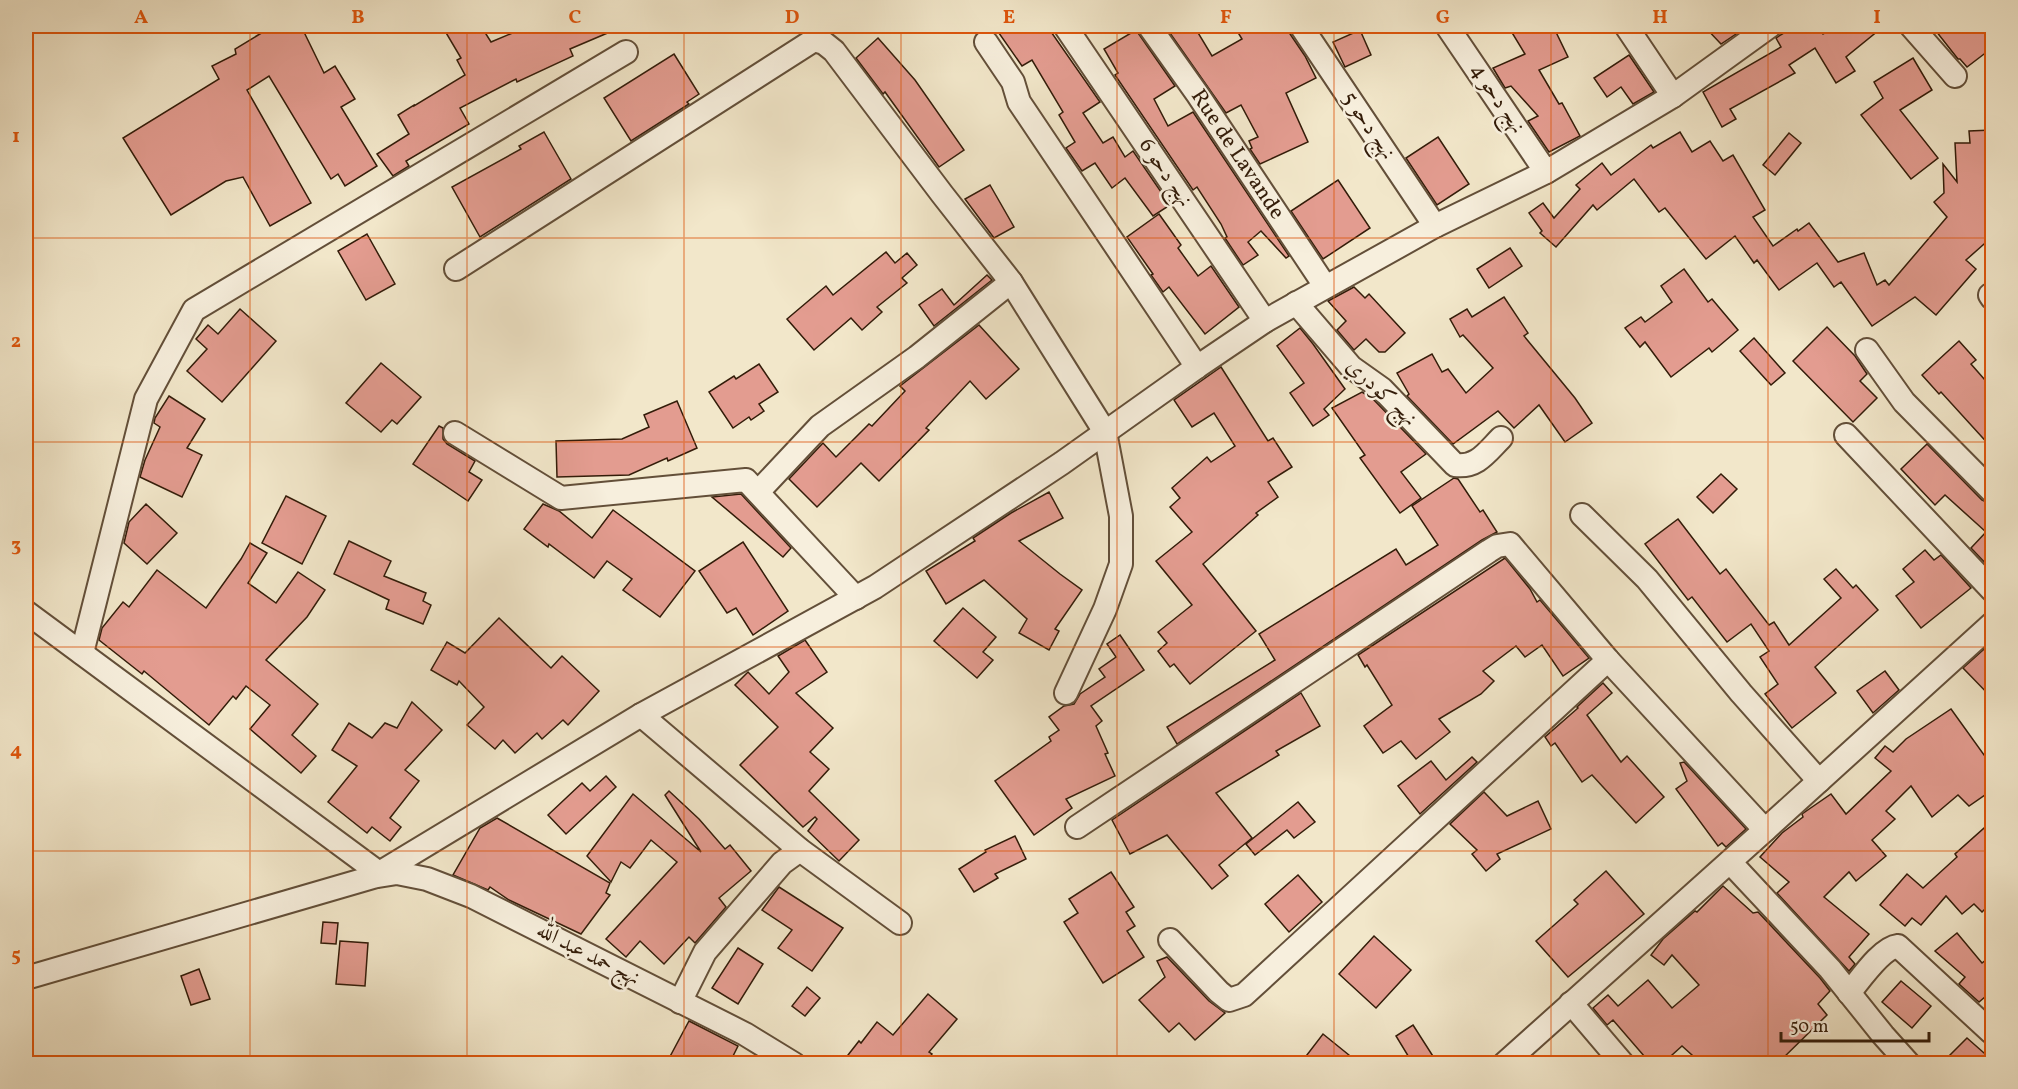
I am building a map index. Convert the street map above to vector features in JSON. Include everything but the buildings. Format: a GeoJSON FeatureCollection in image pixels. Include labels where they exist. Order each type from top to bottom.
{"type":"FeatureCollection","features":[{"type":"Feature","properties":{"kind":"street","name":"نهج دحو 6"},"geometry":{"type":"LineString","coordinates":[[1065,26],[1265,321]]}},
{"type":"Feature","properties":{"kind":"street","name":"Rue de Lavande"},"geometry":{"type":"LineString","coordinates":[[1149,26],[1198,95],[1325,286]]}},
{"type":"Feature","properties":{"kind":"street","name":"نهج دحو 5"},"geometry":{"type":"LineString","coordinates":[[1301,26],[1435,226]]}},
{"type":"Feature","properties":{"kind":"street","name":"نهج دحو 4"},"geometry":{"type":"LineString","coordinates":[[1447,26],[1546,172]]}},
{"type":"Feature","properties":{"kind":"street"},"geometry":{"type":"LineString","coordinates":[[1626,26],[1673,96]]}},
{"type":"Feature","properties":{"kind":"street"},"geometry":{"type":"LineString","coordinates":[[1911,26],[1955,76]]}},
{"type":"Feature","properties":{"kind":"street"},"geometry":{"type":"LineString","coordinates":[[26,978],[376,875],[641,715],[856,598],[1062,463],[1265,321],[1435,226],[1546,172],[1673,96],[1763,28]]}},
{"type":"Feature","properties":{"kind":"street"},"geometry":{"type":"LineString","coordinates":[[456,269],[814,40],[824,43],[834,51],[1011,282],[1105,432],[1121,516],[1120,564],[1105,609],[1066,693]]}},
{"type":"Feature","properties":{"kind":"street"},"geometry":{"type":"LineString","coordinates":[[986,42],[1013,82],[1019,102],[1197,367]]}},
{"type":"Feature","properties":{"kind":"street"},"geometry":{"type":"LineString","coordinates":[[82,653],[146,399],[195,310],[626,52]]}},
{"type":"Feature","properties":{"kind":"street"},"geometry":{"type":"LineString","coordinates":[[758,492],[820,426],[917,357],[1011,282]]}},
{"type":"Feature","properties":{"kind":"street","name":"نهج كودري"},"geometry":{"type":"LineString","coordinates":[[1296,303],[1351,367],[1382,389],[1455,465],[1466,467],[1479,460],[1501,438]]}},
{"type":"Feature","properties":{"kind":"street"},"geometry":{"type":"LineString","coordinates":[[1867,350],[1904,402],[1992,491]]}},
{"type":"Feature","properties":{"kind":"street"},"geometry":{"type":"LineString","coordinates":[[455,433],[561,498],[746,480],[856,598]]}},
{"type":"Feature","properties":{"kind":"street"},"geometry":{"type":"LineString","coordinates":[[1846,435],[1992,590]]}},
{"type":"Feature","properties":{"kind":"street"},"geometry":{"type":"LineString","coordinates":[[1582,515],[1647,579],[1741,693],[1819,782]]}},
{"type":"Feature","properties":{"kind":"street"},"geometry":{"type":"LineString","coordinates":[[1077,827],[1497,546],[1510,544],[1608,660],[1766,830]]}},
{"type":"Feature","properties":{"kind":"street"},"geometry":{"type":"LineString","coordinates":[[26,612],[376,875]]}},
{"type":"Feature","properties":{"kind":"street"},"geometry":{"type":"LineString","coordinates":[[1504,1064],[1992,624]]}},
{"type":"Feature","properties":{"kind":"street"},"geometry":{"type":"LineString","coordinates":[[1170,940],[1229,1000],[1244,995],[1608,660]]}},
{"type":"Feature","properties":{"kind":"street"},"geometry":{"type":"LineString","coordinates":[[641,715],[800,850],[900,923]]}},
{"type":"Feature","properties":{"kind":"street"},"geometry":{"type":"LineString","coordinates":[[680,1002],[705,952],[782,863],[800,850]]}},
{"type":"Feature","properties":{"kind":"street"},"geometry":{"type":"LineString","coordinates":[[1730,862],[1830,969],[1909,1064]]}},
{"type":"Feature","properties":{"kind":"street","name":"نهج حمد عبد الله"},"geometry":{"type":"LineString","coordinates":[[376,875],[397,873],[427,879],[471,896],[745,1034],[794,1064]]}},
{"type":"Feature","properties":{"kind":"street"},"geometry":{"type":"LineString","coordinates":[[1849,993],[1890,947],[1898,946],[1991,1032]]}},
{"type":"Feature","properties":{"kind":"street"},"geometry":{"type":"LineString","coordinates":[[1571,1003],[1623,1064]]}}]}
